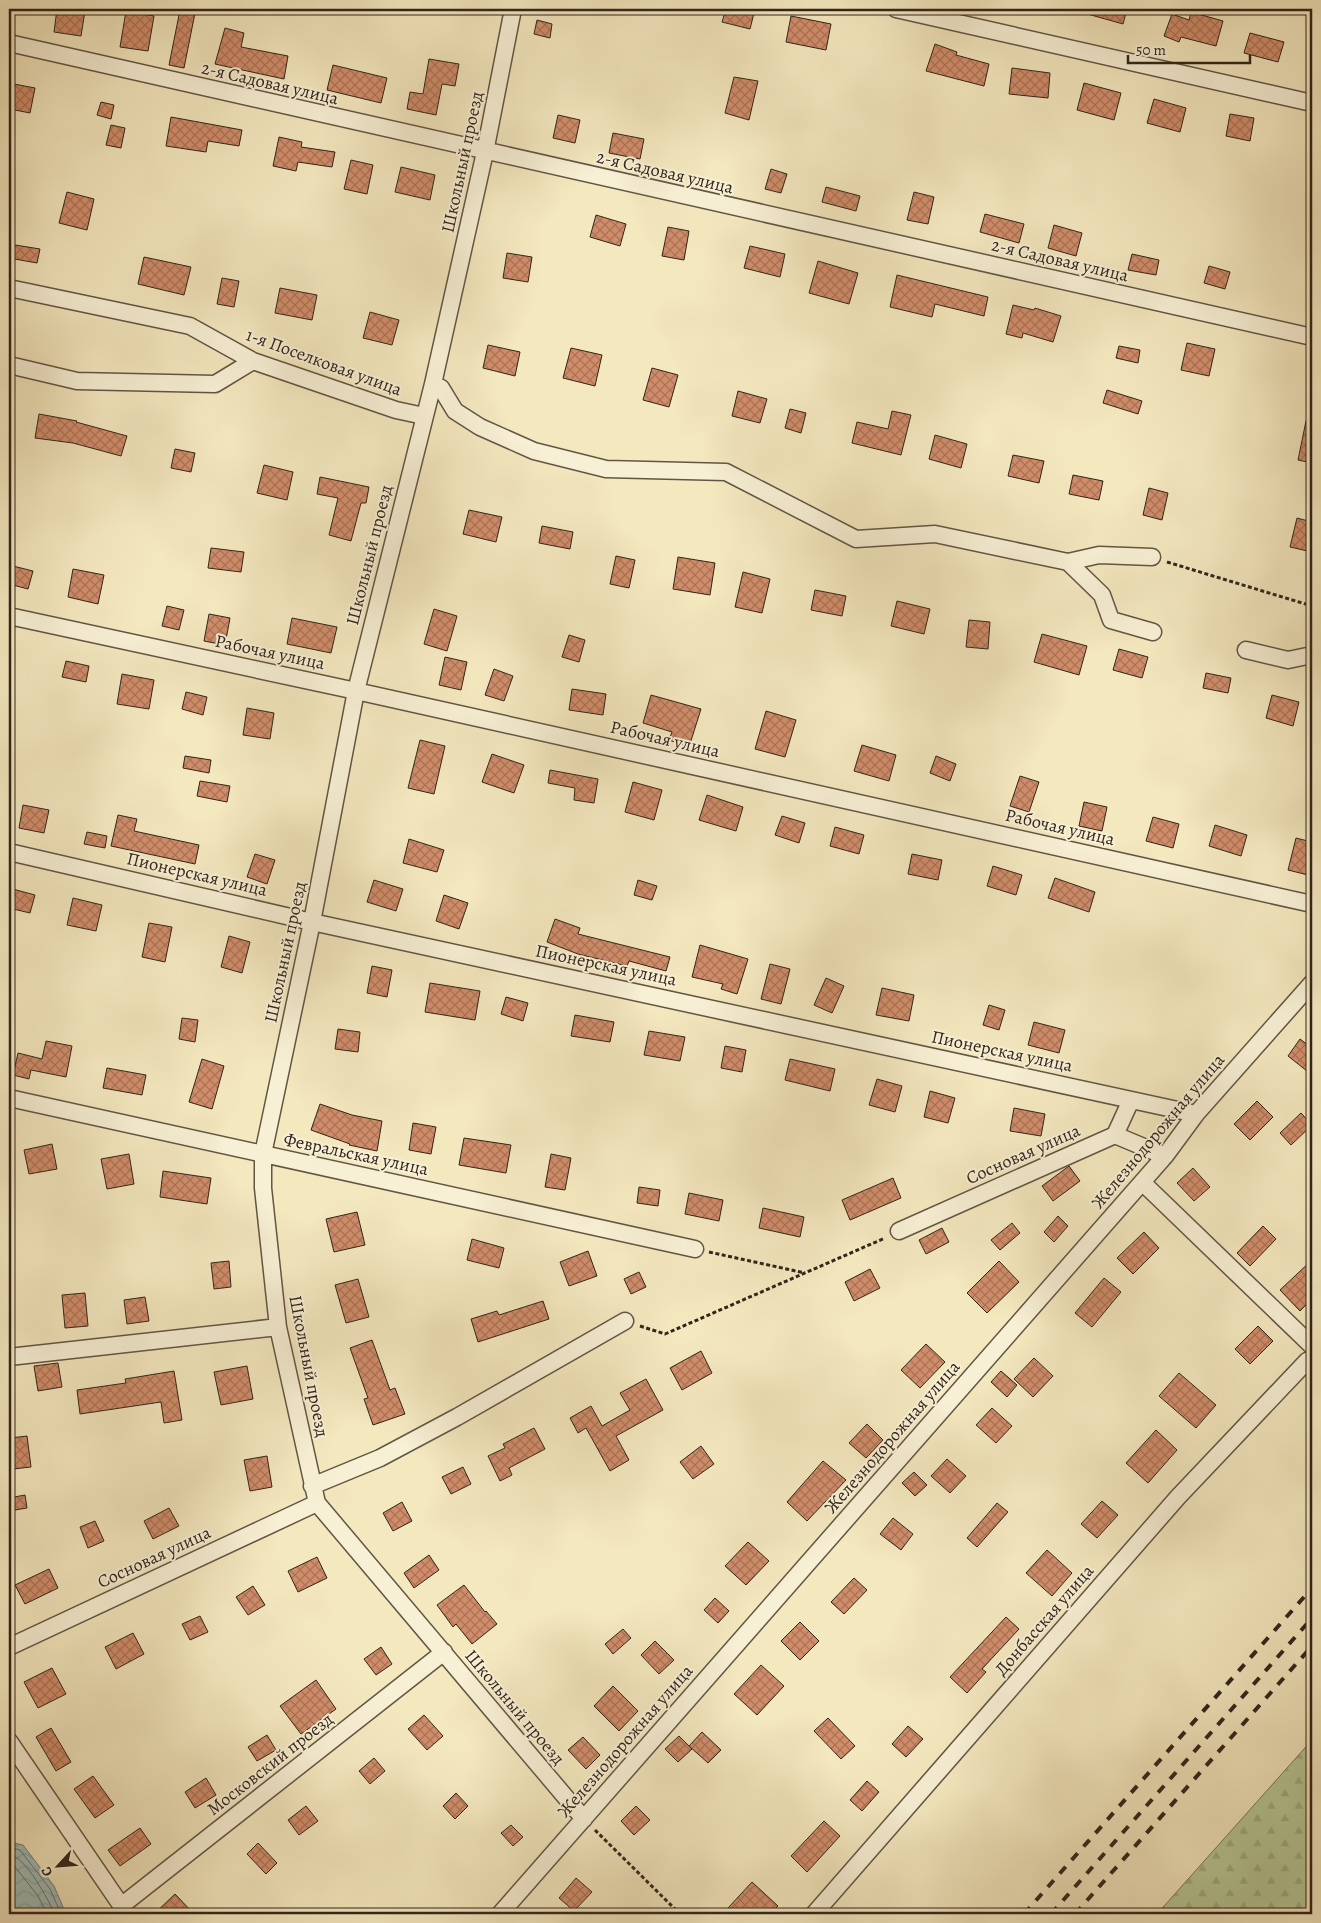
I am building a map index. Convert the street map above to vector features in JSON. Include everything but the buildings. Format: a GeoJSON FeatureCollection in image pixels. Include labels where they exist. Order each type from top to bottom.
{"type":"FeatureCollection","features":[{"type":"Feature","properties":{"kind":"street","name":"Школьный проезд"},"geometry":{"type":"LineString","coordinates":[[513,9],[485,152],[433,384],[356,691],[312,922],[263,1154],[263,1188],[278,1327],[317,1503],[584,1819]]}},
{"type":"Feature","properties":{"kind":"street"},"geometry":{"type":"LineString","coordinates":[[896,9],[1312,103]]}},
{"type":"Feature","properties":{"kind":"street","name":"2-я Садовая улица"},"geometry":{"type":"LineString","coordinates":[[9,44],[1312,337]]}},
{"type":"Feature","properties":{"kind":"street","name":"1-я Поселковая улица"},"geometry":{"type":"LineString","coordinates":[[9,288],[190,326],[253,361],[396,410],[424,416]]}},
{"type":"Feature","properties":{"kind":"street"},"geometry":{"type":"LineString","coordinates":[[9,365],[77,381],[215,384],[253,361]]}},
{"type":"Feature","properties":{"kind":"street"},"geometry":{"type":"LineString","coordinates":[[433,384],[441,388],[455,411],[480,427],[534,450],[606,469],[726,472],[856,539],[935,534],[1068,562],[1099,555],[1152,557]]}},
{"type":"Feature","properties":{"kind":"street"},"geometry":{"type":"LineString","coordinates":[[1068,562],[1102,595],[1111,620],[1153,632]]}},
{"type":"Feature","properties":{"kind":"street","name":"Рабочая улица"},"geometry":{"type":"LineString","coordinates":[[9,616],[356,691],[1312,904]]}},
{"type":"Feature","properties":{"kind":"street"},"geometry":{"type":"LineString","coordinates":[[1246,650],[1288,660],[1312,655]]}},
{"type":"Feature","properties":{"kind":"street","name":"Пионерская улица"},"geometry":{"type":"LineString","coordinates":[[9,852],[312,922],[1196,1114]]}},
{"type":"Feature","properties":{"kind":"street","name":"Железнодорожная улица"},"geometry":{"type":"LineString","coordinates":[[500,1914],[1165,1156],[1196,1114],[1312,984]]}},
{"type":"Feature","properties":{"kind":"street","name":"Февральская улица"},"geometry":{"type":"LineString","coordinates":[[9,1098],[695,1249]]}},
{"type":"Feature","properties":{"kind":"street"},"geometry":{"type":"LineString","coordinates":[[1131,1100],[1115,1135],[1165,1156]]}},
{"type":"Feature","properties":{"kind":"street","name":"Сосновая улица"},"geometry":{"type":"LineString","coordinates":[[899,1231],[1115,1135]]}},
{"type":"Feature","properties":{"kind":"street"},"geometry":{"type":"LineString","coordinates":[[1142,1182],[1312,1346]]}},
{"type":"Feature","properties":{"kind":"street"},"geometry":{"type":"LineString","coordinates":[[312,1486],[397,1449],[625,1321]]}},
{"type":"Feature","properties":{"kind":"street"},"geometry":{"type":"LineString","coordinates":[[9,1357],[278,1327]]}},
{"type":"Feature","properties":{"kind":"street","name":"Донбасская улица"},"geometry":{"type":"LineString","coordinates":[[814,1914],[1178,1496],[1307,1361],[1312,1359]]}},
{"type":"Feature","properties":{"kind":"street","name":"Сосновая улица"},"geometry":{"type":"LineString","coordinates":[[9,1648],[317,1503]]}},
{"type":"Feature","properties":{"kind":"street","name":"Московский проезд"},"geometry":{"type":"LineString","coordinates":[[124,1910],[444,1652]]}},
{"type":"Feature","properties":{"kind":"street"},"geometry":{"type":"LineString","coordinates":[[9,1742],[124,1910]]}},
{"type":"Feature","properties":{"kind":"path"},"geometry":{"type":"LineString","coordinates":[[1152,557],[1312,606]]}},
{"type":"Feature","properties":{"kind":"path"},"geometry":{"type":"LineString","coordinates":[[625,1321],[665,1334],[899,1231]]}},
{"type":"Feature","properties":{"kind":"path"},"geometry":{"type":"LineString","coordinates":[[695,1249],[806,1273]]}},
{"type":"Feature","properties":{"kind":"path"},"geometry":{"type":"LineString","coordinates":[[584,1819],[680,1914]]}},
{"type":"Feature","properties":{"kind":"green space"},"geometry":{"type":"Polygon","coordinates":[[[1312,1740],[1312,1914],[1157,1914],[1312,1740]]]}},
{"type":"Feature","properties":{"kind":"water"},"geometry":{"type":"Polygon","coordinates":[[[9,1842],[23,1845],[54,1886],[66,1914],[9,1914],[9,1842]]]}},
{"type":"Feature","properties":{"kind":"railway"},"geometry":{"type":"LineString","coordinates":[[1024,1914],[1312,1588]]}},
{"type":"Feature","properties":{"kind":"railway"},"geometry":{"type":"LineString","coordinates":[[1051,1914],[1312,1618]]}},
{"type":"Feature","properties":{"kind":"railway"},"geometry":{"type":"LineString","coordinates":[[1075,1914],[1312,1646]]}}]}
